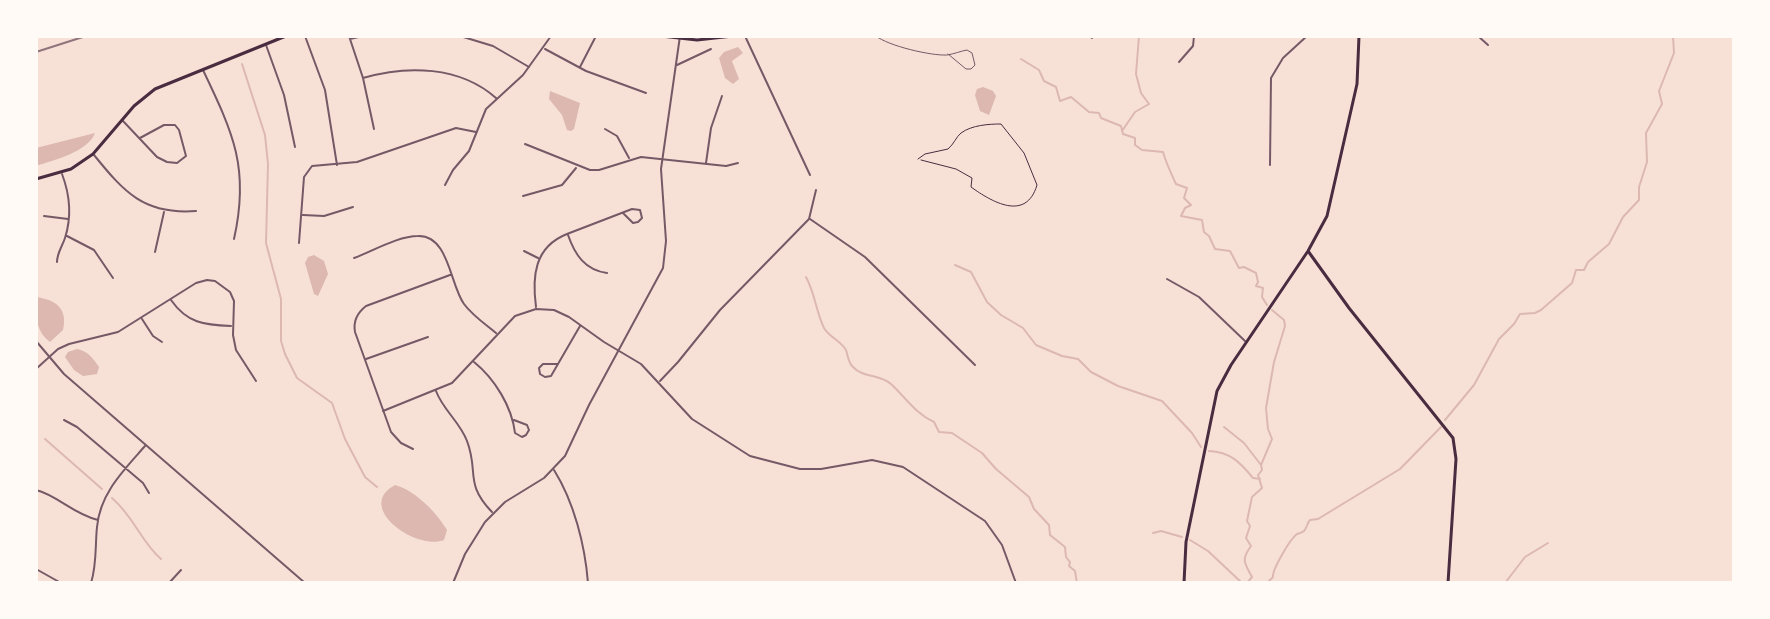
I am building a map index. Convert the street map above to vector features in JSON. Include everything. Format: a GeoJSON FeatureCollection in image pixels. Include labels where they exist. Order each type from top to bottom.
{"type":"FeatureCollection","features":[{"type":"Feature","properties":{"kind":"main road"},"geometry":{"type":"LineString","coordinates":[[36,179],[62,173],[93,154],[134,106],[155,89],[286,36]]}},
{"type":"Feature","properties":{"kind":"main road"},"geometry":{"type":"LineString","coordinates":[[661,36],[710,40],[733,36]]}},
{"type":"Feature","properties":{"kind":"main road"},"geometry":{"type":"LineString","coordinates":[[1184,583],[1186,542],[1215,398],[1224,375],[1308,251],[1324,222],[1357,84],[1359,36]]}},
{"type":"Feature","properties":{"kind":"main road"},"geometry":{"type":"LineString","coordinates":[[1308,251],[1349,308],[1453,438],[1456,459],[1448,583]]}},
{"type":"Feature","properties":{"kind":"street"},"geometry":{"type":"LineString","coordinates":[[305,36],[325,90],[337,165]]}},
{"type":"Feature","properties":{"kind":"street"},"geometry":{"type":"LineString","coordinates":[[363,36],[349,38],[363,78],[374,129]]}},
{"type":"Feature","properties":{"kind":"street"},"geometry":{"type":"LineString","coordinates":[[460,36],[493,46],[530,67]]}},
{"type":"Feature","properties":{"kind":"street"},"geometry":{"type":"LineString","coordinates":[[445,185],[469,151],[483,113],[530,67],[551,36]]}},
{"type":"Feature","properties":{"kind":"street"},"geometry":{"type":"LineString","coordinates":[[579,68],[596,36]]}},
{"type":"Feature","properties":{"kind":"street"},"geometry":{"type":"LineString","coordinates":[[745,36],[810,175]]}},
{"type":"Feature","properties":{"kind":"street"},"geometry":{"type":"LineString","coordinates":[[1179,62],[1193,46],[1194,36]]}},
{"type":"Feature","properties":{"kind":"street"},"geometry":{"type":"LineString","coordinates":[[1270,165],[1271,78],[1283,58],[1307,36]]}},
{"type":"Feature","properties":{"kind":"street"},"geometry":{"type":"LineString","coordinates":[[1478,36],[1488,45]]}},
{"type":"Feature","properties":{"kind":"street"},"geometry":{"type":"LineString","coordinates":[[453,583],[470,543],[493,513],[554,470],[573,443],[589,405],[665,263],[662,159],[680,38]]}},
{"type":"Feature","properties":{"kind":"street"},"geometry":{"type":"LineString","coordinates":[[266,44],[284,95],[295,147]]}},
{"type":"Feature","properties":{"kind":"street"},"geometry":{"type":"LineString","coordinates":[[544,48],[579,68],[646,93]]}},
{"type":"Feature","properties":{"kind":"street"},"geometry":{"type":"LineString","coordinates":[[676,66],[711,49]]}},
{"type":"Feature","properties":{"kind":"street"},"geometry":{"type":"LineString","coordinates":[[202,69],[229,125],[238,154],[241,196],[234,239]]}},
{"type":"Feature","properties":{"kind":"street"},"geometry":{"type":"LineString","coordinates":[[363,78],[402,70],[437,72],[468,80],[497,98]]}},
{"type":"Feature","properties":{"kind":"street"},"geometry":{"type":"LineString","coordinates":[[706,164],[711,128],[722,96]]}},
{"type":"Feature","properties":{"kind":"street"},"geometry":{"type":"LineString","coordinates":[[122,120],[157,157],[164,161],[181,162],[186,156],[175,125],[164,125],[140,138]]}},
{"type":"Feature","properties":{"kind":"street"},"geometry":{"type":"LineString","coordinates":[[299,243],[304,177],[308,169],[315,165],[366,160],[450,130],[461,128],[476,132]]}},
{"type":"Feature","properties":{"kind":"street"},"geometry":{"type":"LineString","coordinates":[[605,129],[617,136],[629,159]]}},
{"type":"Feature","properties":{"kind":"street"},"geometry":{"type":"LineString","coordinates":[[525,144],[577,167],[599,170],[641,157],[726,166],[738,163]]}},
{"type":"Feature","properties":{"kind":"street"},"geometry":{"type":"LineString","coordinates":[[93,154],[123,189],[142,203],[164,211],[196,211]]}},
{"type":"Feature","properties":{"kind":"street"},"geometry":{"type":"LineString","coordinates":[[523,196],[562,185],[577,167]]}},
{"type":"Feature","properties":{"kind":"street"},"geometry":{"type":"LineString","coordinates":[[57,262],[69,219],[69,200],[62,173]]}},
{"type":"Feature","properties":{"kind":"street"},"geometry":{"type":"LineString","coordinates":[[659,382],[720,310],[809,219],[816,190]]}},
{"type":"Feature","properties":{"kind":"street"},"geometry":{"type":"LineString","coordinates":[[301,214],[324,216],[353,207]]}},
{"type":"Feature","properties":{"kind":"street"},"geometry":{"type":"LineString","coordinates":[[536,309],[534,283],[539,258],[549,245],[567,234],[623,213],[637,208],[642,212],[642,218],[633,223],[623,213]]}},
{"type":"Feature","properties":{"kind":"street"},"geometry":{"type":"LineString","coordinates":[[155,252],[164,211]]}},
{"type":"Feature","properties":{"kind":"street"},"geometry":{"type":"LineString","coordinates":[[44,216],[69,219]]}},
{"type":"Feature","properties":{"kind":"street"},"geometry":{"type":"LineString","coordinates":[[809,219],[857,250],[975,365]]}},
{"type":"Feature","properties":{"kind":"street"},"geometry":{"type":"LineString","coordinates":[[567,234],[575,254],[581,260],[598,272],[607,273]]}},
{"type":"Feature","properties":{"kind":"street"},"geometry":{"type":"LineString","coordinates":[[66,236],[94,250],[113,278]]}},
{"type":"Feature","properties":{"kind":"street"},"geometry":{"type":"LineString","coordinates":[[354,258],[423,236],[438,245],[464,304],[497,334]]}},
{"type":"Feature","properties":{"kind":"street"},"geometry":{"type":"LineString","coordinates":[[524,251],[539,258]]}},
{"type":"Feature","properties":{"kind":"street"},"geometry":{"type":"LineString","coordinates":[[413,449],[394,437],[354,328],[362,309],[450,275]]}},
{"type":"Feature","properties":{"kind":"street"},"geometry":{"type":"LineString","coordinates":[[1167,279],[1199,297],[1246,342]]}},
{"type":"Feature","properties":{"kind":"street"},"geometry":{"type":"LineString","coordinates":[[36,369],[69,344],[112,335],[200,281],[219,283],[232,296],[236,350],[256,381]]}},
{"type":"Feature","properties":{"kind":"street"},"geometry":{"type":"LineString","coordinates":[[170,299],[193,322],[233,327]]}},
{"type":"Feature","properties":{"kind":"street"},"geometry":{"type":"LineString","coordinates":[[383,411],[452,383],[515,316],[536,309],[560,312],[641,364],[701,427],[762,461],[789,468],[812,469],[872,460],[903,467],[985,521],[1002,545],[1016,583]]}},
{"type":"Feature","properties":{"kind":"street"},"geometry":{"type":"LineString","coordinates":[[141,318],[155,338],[162,342]]}},
{"type":"Feature","properties":{"kind":"street"},"geometry":{"type":"LineString","coordinates":[[557,364],[543,364],[539,368],[540,374],[551,376],[581,325]]}},
{"type":"Feature","properties":{"kind":"street"},"geometry":{"type":"LineString","coordinates":[[365,359],[428,337]]}},
{"type":"Feature","properties":{"kind":"street"},"geometry":{"type":"LineString","coordinates":[[36,341],[48,357],[145,445],[305,583]]}},
{"type":"Feature","properties":{"kind":"street"},"geometry":{"type":"LineString","coordinates":[[473,362],[492,379],[514,420],[515,433],[525,436],[529,430],[527,425],[514,420]]}},
{"type":"Feature","properties":{"kind":"street"},"geometry":{"type":"LineString","coordinates":[[436,391],[441,403],[465,435],[475,491],[493,513]]}},
{"type":"Feature","properties":{"kind":"street"},"geometry":{"type":"LineString","coordinates":[[64,420],[77,427],[143,483],[149,493]]}},
{"type":"Feature","properties":{"kind":"street"},"geometry":{"type":"LineString","coordinates":[[91,583],[96,562],[98,520],[108,493],[145,445]]}},
{"type":"Feature","properties":{"kind":"street"},"geometry":{"type":"LineString","coordinates":[[554,470],[578,529],[588,583]]}},
{"type":"Feature","properties":{"kind":"street"},"geometry":{"type":"LineString","coordinates":[[36,490],[48,494],[75,512],[98,520]]}},
{"type":"Feature","properties":{"kind":"street"},"geometry":{"type":"LineString","coordinates":[[36,569],[61,583]]}},
{"type":"Feature","properties":{"kind":"street"},"geometry":{"type":"LineString","coordinates":[[169,583],[181,570]]}},
{"type":"Feature","properties":{"kind":"lane"},"geometry":{"type":"LineString","coordinates":[[876,36],[888,43],[948,54],[970,51],[975,65],[966,69],[948,54]]}},
{"type":"Feature","properties":{"kind":"path"},"geometry":{"type":"LineString","coordinates":[[1001,124],[1024,153],[1037,185],[1032,198],[1016,207],[1007,207],[971,187],[972,178],[956,169],[919,160],[925,154],[948,149],[960,134],[970,129],[1001,124]]}},
{"type":"Feature","properties":{"kind":"shaded area"},"geometry":{"type":"Polygon","coordinates":[[[738,47],[743,53],[732,61],[739,79],[733,84],[725,78],[719,58],[724,52],[738,47]]]}},
{"type":"Feature","properties":{"kind":"shaded area"},"geometry":{"type":"Polygon","coordinates":[[[983,87],[993,91],[996,96],[989,115],[980,111],[975,95],[977,89],[983,87]]]}},
{"type":"Feature","properties":{"kind":"shaded area"},"geometry":{"type":"Polygon","coordinates":[[[550,91],[580,103],[571,131],[567,130],[562,115],[549,99],[550,91]]]}},
{"type":"Feature","properties":{"kind":"shaded area"},"geometry":{"type":"Polygon","coordinates":[[[95,133],[78,150],[36,166],[36,148],[95,133]]]}},
{"type":"Feature","properties":{"kind":"shaded area"},"geometry":{"type":"Polygon","coordinates":[[[314,255],[324,261],[328,274],[318,296],[314,294],[305,263],[308,257],[314,255]]]}},
{"type":"Feature","properties":{"kind":"shaded area"},"geometry":{"type":"Polygon","coordinates":[[[36,297],[55,303],[64,316],[63,330],[50,342],[39,327],[36,297]]]}},
{"type":"Feature","properties":{"kind":"shaded area"},"geometry":{"type":"Polygon","coordinates":[[[77,349],[95,361],[99,367],[97,374],[83,376],[74,370],[65,357],[68,352],[77,349]]]}},
{"type":"Feature","properties":{"kind":"shaded area"},"geometry":{"type":"Polygon","coordinates":[[[395,485],[418,497],[437,516],[447,530],[444,540],[432,542],[419,539],[405,533],[385,515],[381,504],[384,494],[395,485]]]}},
{"type":"Feature","properties":{"kind":"waterway"},"geometry":{"type":"LineString","coordinates":[[1122,131],[1135,112],[1149,104],[1141,93],[1136,74],[1139,36]]}},
{"type":"Feature","properties":{"kind":"waterway"},"geometry":{"type":"LineString","coordinates":[[1445,420],[1474,385],[1499,339],[1520,314],[1541,310],[1572,283],[1576,270],[1584,270],[1588,262],[1609,244],[1623,217],[1639,200],[1639,187],[1647,162],[1646,133],[1662,104],[1659,91],[1674,53],[1673,36]]}},
{"type":"Feature","properties":{"kind":"waterway"},"geometry":{"type":"LineString","coordinates":[[1021,59],[1039,70],[1044,81],[1056,87],[1060,101],[1071,97],[1089,112],[1099,113],[1101,118],[1121,126],[1123,134],[1135,138],[1135,145],[1142,150],[1163,152],[1176,184],[1187,188],[1184,198],[1191,205],[1185,208],[1181,216],[1202,220],[1204,232],[1215,249],[1230,251],[1239,268],[1256,273],[1256,286],[1263,288],[1262,297],[1267,305]]}},
{"type":"Feature","properties":{"kind":"waterway"},"geometry":{"type":"LineString","coordinates":[[242,64],[265,135],[268,164],[266,243],[281,299],[281,341],[285,354],[297,378],[332,403],[345,439],[365,477],[377,487]]}},
{"type":"Feature","properties":{"kind":"waterway"},"geometry":{"type":"LineString","coordinates":[[955,265],[971,272],[987,302],[1023,328],[1036,345],[1078,359],[1091,372],[1118,386],[1162,401],[1201,447]]}},
{"type":"Feature","properties":{"kind":"waterway"},"geometry":{"type":"LineString","coordinates":[[806,277],[824,328],[844,347],[853,367],[891,384],[916,410],[934,422],[939,432],[952,433],[982,453],[1029,497],[1034,509],[1049,525],[1050,535],[1065,547],[1077,583]]}},
{"type":"Feature","properties":{"kind":"waterway"},"geometry":{"type":"LineString","coordinates":[[1247,583],[1252,577],[1245,561],[1251,546],[1246,538],[1250,526],[1247,521],[1252,497],[1262,488],[1258,475],[1272,439],[1266,408],[1274,362],[1285,326],[1284,320],[1272,310]]}},
{"type":"Feature","properties":{"kind":"waterway"},"geometry":{"type":"LineString","coordinates":[[1224,427],[1244,443],[1261,465]]}},
{"type":"Feature","properties":{"kind":"waterway"},"geometry":{"type":"LineString","coordinates":[[1267,583],[1290,542],[1304,531],[1310,520],[1318,519],[1400,469],[1441,427]]}},
{"type":"Feature","properties":{"kind":"waterway"},"geometry":{"type":"LineString","coordinates":[[45,439],[102,489]]}},
{"type":"Feature","properties":{"kind":"waterway"},"geometry":{"type":"LineString","coordinates":[[1209,451],[1229,456],[1253,478],[1260,479]]}},
{"type":"Feature","properties":{"kind":"waterway"},"geometry":{"type":"LineString","coordinates":[[112,498],[161,559]]}},
{"type":"Feature","properties":{"kind":"waterway"},"geometry":{"type":"LineString","coordinates":[[1153,533],[1161,531],[1182,537]]}},
{"type":"Feature","properties":{"kind":"waterway"},"geometry":{"type":"LineString","coordinates":[[1190,540],[1208,551],[1242,583]]}},
{"type":"Feature","properties":{"kind":"waterway"},"geometry":{"type":"LineString","coordinates":[[1505,583],[1525,557],[1548,543]]}},
{"type":"Feature","properties":{"kind":"railway"},"geometry":{"type":"LineString","coordinates":[[36,52],[86,36]]}}]}
